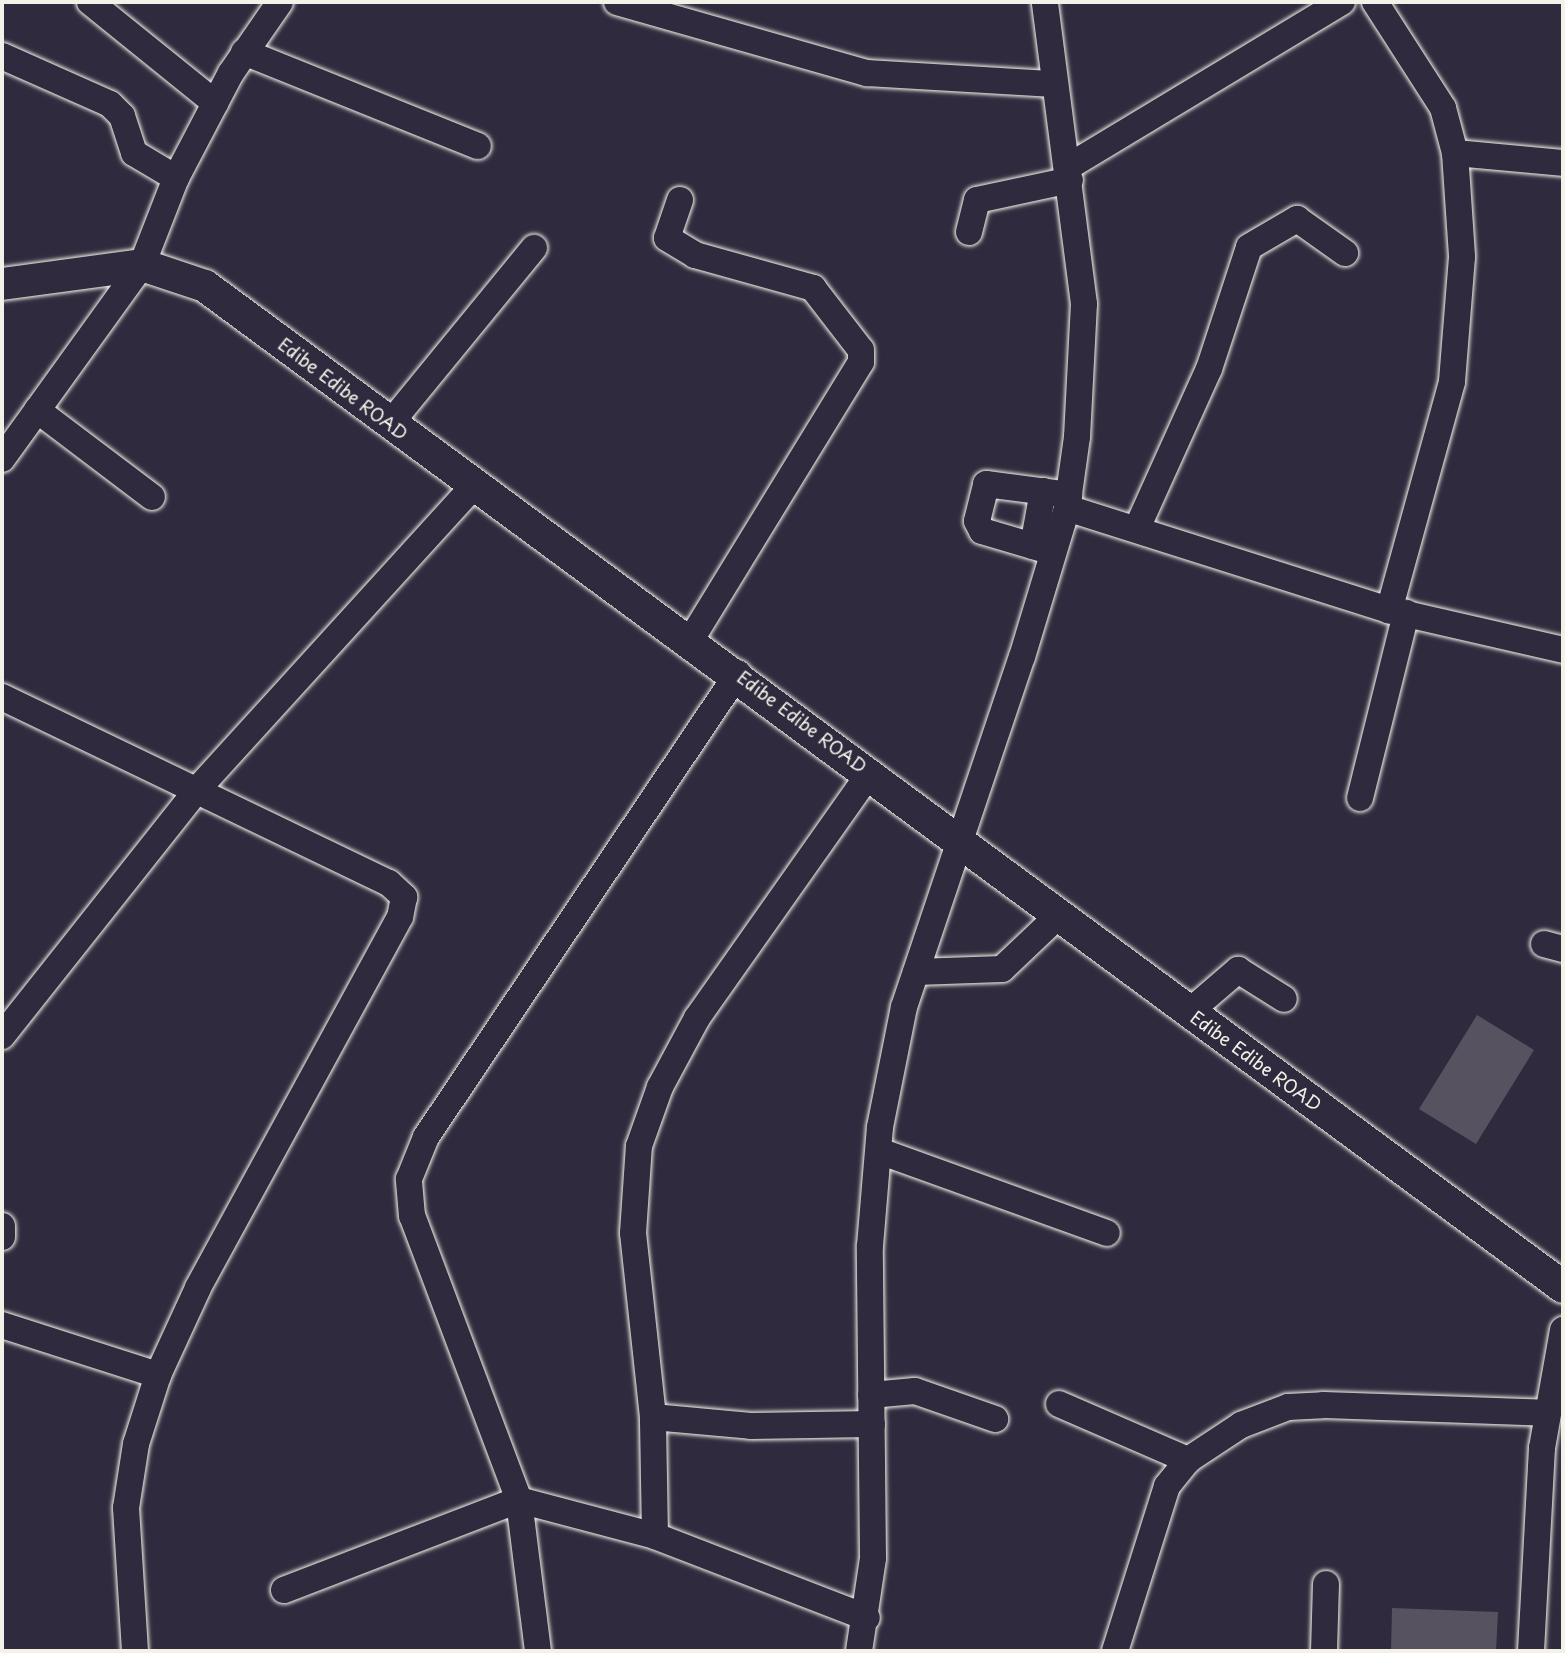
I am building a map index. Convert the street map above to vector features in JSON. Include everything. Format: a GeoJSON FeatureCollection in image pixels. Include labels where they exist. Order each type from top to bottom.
{"type":"FeatureCollection","features":[{"type":"Feature","properties":{"kind":"main road","name":"Edibe Edibe ROAD"},"geometry":{"type":"LineString","coordinates":[[2,284],[142,265],[205,286],[389,425],[738,673],[961,844],[1563,1287]]}},
{"type":"Feature","properties":{"kind":"street"},"geometry":{"type":"LineString","coordinates":[[90,2],[215,103]]}},
{"type":"Feature","properties":{"kind":"street"},"geometry":{"type":"LineString","coordinates":[[2,459],[142,265],[176,178],[215,103],[244,52],[280,2]]}},
{"type":"Feature","properties":{"kind":"street"},"geometry":{"type":"LineString","coordinates":[[617,2],[867,72],[1054,84]]}},
{"type":"Feature","properties":{"kind":"street"},"geometry":{"type":"LineString","coordinates":[[859,1651],[867,1618],[872,1424],[870,1246],[879,1152],[904,1007],[961,844],[1043,549],[1060,498],[1084,364],[1069,173],[1054,84],[1045,2]]}},
{"type":"Feature","properties":{"kind":"street"},"geometry":{"type":"LineString","coordinates":[[968,232],[977,200],[1069,173],[1342,2]]}},
{"type":"Feature","properties":{"kind":"street"},"geometry":{"type":"LineString","coordinates":[[1360,799],[1398,612],[1452,382],[1462,257],[1455,153],[1443,108],[1417,60],[1375,2]]}},
{"type":"Feature","properties":{"kind":"street"},"geometry":{"type":"LineString","coordinates":[[244,52],[478,146]]}},
{"type":"Feature","properties":{"kind":"street"},"geometry":{"type":"LineString","coordinates":[[2,56],[110,104],[122,116],[134,153],[176,178]]}},
{"type":"Feature","properties":{"kind":"street"},"geometry":{"type":"LineString","coordinates":[[1455,153],[1563,163]]}},
{"type":"Feature","properties":{"kind":"street"},"geometry":{"type":"LineString","coordinates":[[680,201],[667,237],[695,254],[813,288],[861,351],[862,362],[691,639]]}},
{"type":"Feature","properties":{"kind":"street"},"geometry":{"type":"LineString","coordinates":[[1138,526],[1209,369],[1249,247],[1297,219],[1345,253]]}},
{"type":"Feature","properties":{"kind":"street"},"geometry":{"type":"LineString","coordinates":[[389,425],[534,248]]}},
{"type":"Feature","properties":{"kind":"street"},"geometry":{"type":"LineString","coordinates":[[37,410],[152,497]]}},
{"type":"Feature","properties":{"kind":"street"},"geometry":{"type":"LineString","coordinates":[[1043,549],[982,531],[977,521],[986,484],[1060,498],[1398,612],[1563,650]]}},
{"type":"Feature","properties":{"kind":"street"},"geometry":{"type":"LineString","coordinates":[[2,1037],[196,791],[474,485]]}},
{"type":"Feature","properties":{"kind":"street"},"geometry":{"type":"LineString","coordinates":[[538,1651],[519,1500],[412,1216],[409,1179],[426,1137],[738,673]]}},
{"type":"Feature","properties":{"kind":"street"},"geometry":{"type":"LineString","coordinates":[[2,697],[389,883],[404,897],[400,917],[198,1288],[158,1375],[136,1444],[126,1508],[135,1651]]}},
{"type":"Feature","properties":{"kind":"street"},"geometry":{"type":"LineString","coordinates":[[655,1536],[653,1417],[634,1233],[639,1146],[660,1087],[698,1018],[869,774]]}},
{"type":"Feature","properties":{"kind":"street"},"geometry":{"type":"LineString","coordinates":[[916,972],[1002,969],[1059,915]]}},
{"type":"Feature","properties":{"kind":"street"},"geometry":{"type":"LineString","coordinates":[[1189,1012],[1238,970],[1284,999]]}},
{"type":"Feature","properties":{"kind":"street"},"geometry":{"type":"LineString","coordinates":[[879,1152],[1107,1233]]}},
{"type":"Feature","properties":{"kind":"street"},"geometry":{"type":"LineString","coordinates":[[2,1226],[2,1237]]}},
{"type":"Feature","properties":{"kind":"street"},"geometry":{"type":"LineString","coordinates":[[2,1325],[158,1375]]}},
{"type":"Feature","properties":{"kind":"street"},"geometry":{"type":"LineString","coordinates":[[1531,1651],[1547,1413],[1563,1330]]}},
{"type":"Feature","properties":{"kind":"street"},"geometry":{"type":"LineString","coordinates":[[871,1395],[915,1391],[995,1419]]}},
{"type":"Feature","properties":{"kind":"street"},"geometry":{"type":"LineString","coordinates":[[1115,1651],[1167,1486],[1188,1460],[1241,1425],[1288,1407],[1362,1404],[1547,1413]]}},
{"type":"Feature","properties":{"kind":"street"},"geometry":{"type":"LineString","coordinates":[[1059,1405],[1188,1460]]}},
{"type":"Feature","properties":{"kind":"street"},"geometry":{"type":"LineString","coordinates":[[653,1417],[751,1426],[872,1424]]}},
{"type":"Feature","properties":{"kind":"street"},"geometry":{"type":"LineString","coordinates":[[284,1590],[519,1500],[655,1536],[867,1618]]}},
{"type":"Feature","properties":{"kind":"street"},"geometry":{"type":"LineString","coordinates":[[1324,1651],[1326,1584]]}},
{"type":"Feature","properties":{"kind":"building"},"geometry":{"type":"Polygon","coordinates":[[[1477,1015],[1534,1050],[1476,1144],[1419,1109],[1477,1015]]]}},
{"type":"Feature","properties":{"kind":"building"},"geometry":{"type":"Polygon","coordinates":[[[1392,1608],[1498,1612],[1496,1651],[1391,1651],[1392,1608]]]}}]}
